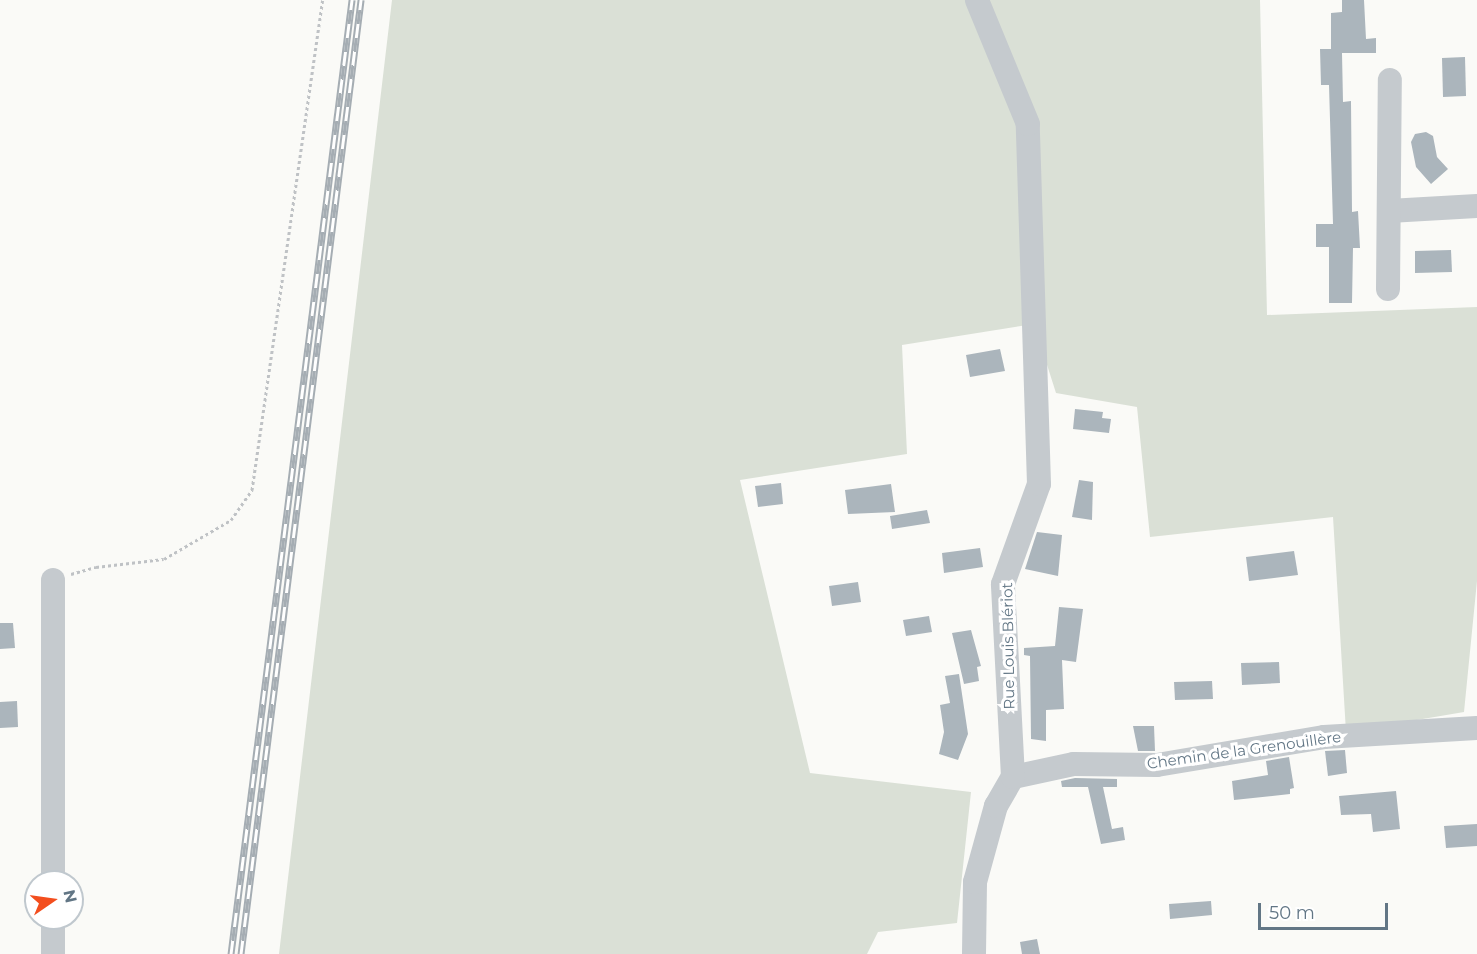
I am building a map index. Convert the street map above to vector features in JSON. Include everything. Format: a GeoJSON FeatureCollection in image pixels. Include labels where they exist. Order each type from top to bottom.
{"type":"FeatureCollection","features":[{"type":"Feature","properties":{"kind":"street","name":"Rue Louis Blériot"},"geometry":{"type":"LineString","coordinates":[[977,0],[1028,124],[1032,336],[1039,484],[1003,584],[1013,777]]}},
{"type":"Feature","properties":{"kind":"street"},"geometry":{"type":"LineString","coordinates":[[1388,289],[1390,80]]}},
{"type":"Feature","properties":{"kind":"street"},"geometry":{"type":"LineString","coordinates":[[1389,211],[1477,206]]}},
{"type":"Feature","properties":{"kind":"street"},"geometry":{"type":"LineString","coordinates":[[53,580],[53,870]]}},
{"type":"Feature","properties":{"kind":"street","name":"Chemin de la Grenouillère"},"geometry":{"type":"LineString","coordinates":[[1013,777],[1074,764],[1157,765],[1324,737],[1477,728]]}},
{"type":"Feature","properties":{"kind":"street"},"geometry":{"type":"LineString","coordinates":[[974,954],[975,882],[996,806],[1013,777]]}},
{"type":"Feature","properties":{"kind":"street"},"geometry":{"type":"LineString","coordinates":[[52,954],[53,930]]}},
{"type":"Feature","properties":{"kind":"path"},"geometry":{"type":"LineString","coordinates":[[53,580],[96,567],[164,559],[231,520],[252,489],[322,0]]}},
{"type":"Feature","properties":{"kind":"shaded area"},"geometry":{"type":"Polygon","coordinates":[[[392,0],[1260,0],[1267,315],[1477,307],[1477,581],[1464,712],[1346,732],[1333,517],[1150,537],[1137,407],[1056,393],[1034,324],[902,345],[907,454],[740,480],[810,773],[971,792],[957,923],[878,932],[867,954],[279,954],[392,0]]]}},
{"type":"Feature","properties":{"kind":"building"},"geometry":{"type":"Polygon","coordinates":[[[1342,0],[1364,0],[1366,39],[1376,38],[1376,53],[1342,53],[1343,102],[1351,101],[1352,212],[1358,211],[1360,248],[1353,248],[1352,303],[1329,303],[1329,247],[1316,247],[1316,224],[1333,224],[1329,85],[1321,85],[1320,49],[1331,49],[1331,13],[1342,12],[1342,0]]]}},
{"type":"Feature","properties":{"kind":"building"},"geometry":{"type":"Polygon","coordinates":[[[1465,57],[1466,96],[1443,97],[1442,58],[1465,57]]]}},
{"type":"Feature","properties":{"kind":"building"},"geometry":{"type":"Polygon","coordinates":[[[1426,132],[1433,136],[1437,157],[1448,169],[1431,184],[1416,167],[1411,142],[1415,134],[1426,132]]]}},
{"type":"Feature","properties":{"kind":"building"},"geometry":{"type":"Polygon","coordinates":[[[1451,250],[1452,272],[1415,273],[1415,251],[1451,250]]]}},
{"type":"Feature","properties":{"kind":"building"},"geometry":{"type":"Polygon","coordinates":[[[1000,349],[1005,371],[970,377],[966,355],[1000,349]]]}},
{"type":"Feature","properties":{"kind":"building"},"geometry":{"type":"Polygon","coordinates":[[[1075,409],[1103,412],[1102,418],[1111,419],[1109,433],[1073,429],[1075,409]]]}},
{"type":"Feature","properties":{"kind":"building"},"geometry":{"type":"Polygon","coordinates":[[[1079,480],[1093,482],[1092,520],[1072,517],[1079,480]]]}},
{"type":"Feature","properties":{"kind":"building"},"geometry":{"type":"Polygon","coordinates":[[[781,483],[783,504],[758,507],[755,486],[781,483]]]}},
{"type":"Feature","properties":{"kind":"building"},"geometry":{"type":"Polygon","coordinates":[[[891,484],[895,512],[848,514],[845,490],[891,484]]]}},
{"type":"Feature","properties":{"kind":"building"},"geometry":{"type":"Polygon","coordinates":[[[927,510],[930,523],[892,529],[890,516],[927,510]]]}},
{"type":"Feature","properties":{"kind":"building"},"geometry":{"type":"Polygon","coordinates":[[[1037,532],[1062,535],[1058,576],[1025,569],[1037,532]]]}},
{"type":"Feature","properties":{"kind":"building"},"geometry":{"type":"Polygon","coordinates":[[[980,548],[983,567],[944,573],[942,553],[980,548]]]}},
{"type":"Feature","properties":{"kind":"building"},"geometry":{"type":"Polygon","coordinates":[[[1294,551],[1298,575],[1249,581],[1246,557],[1294,551]]]}},
{"type":"Feature","properties":{"kind":"building"},"geometry":{"type":"Polygon","coordinates":[[[858,582],[861,602],[832,606],[829,586],[858,582]]]}},
{"type":"Feature","properties":{"kind":"building"},"geometry":{"type":"Polygon","coordinates":[[[1059,607],[1083,609],[1076,662],[1062,660],[1064,709],[1046,710],[1046,741],[1031,739],[1030,656],[1024,655],[1024,648],[1055,646],[1059,607]]]}},
{"type":"Feature","properties":{"kind":"building"},"geometry":{"type":"Polygon","coordinates":[[[929,616],[932,632],[906,636],[903,620],[929,616]]]}},
{"type":"Feature","properties":{"kind":"building"},"geometry":{"type":"Polygon","coordinates":[[[0,623],[13,623],[15,648],[0,649],[0,623]]]}},
{"type":"Feature","properties":{"kind":"building"},"geometry":{"type":"Polygon","coordinates":[[[971,630],[981,666],[977,667],[979,681],[964,684],[952,633],[971,630]]]}},
{"type":"Feature","properties":{"kind":"building"},"geometry":{"type":"Polygon","coordinates":[[[1279,662],[1280,683],[1242,685],[1241,663],[1279,662]]]}},
{"type":"Feature","properties":{"kind":"building"},"geometry":{"type":"Polygon","coordinates":[[[959,674],[968,734],[958,760],[939,754],[944,732],[940,705],[950,703],[945,676],[959,674]]]}},
{"type":"Feature","properties":{"kind":"building"},"geometry":{"type":"Polygon","coordinates":[[[1212,681],[1213,699],[1175,700],[1174,682],[1212,681]]]}},
{"type":"Feature","properties":{"kind":"building"},"geometry":{"type":"Polygon","coordinates":[[[17,701],[18,727],[0,728],[0,702],[17,701]]]}},
{"type":"Feature","properties":{"kind":"building"},"geometry":{"type":"Polygon","coordinates":[[[1133,726],[1154,726],[1155,751],[1138,751],[1133,726]]]}},
{"type":"Feature","properties":{"kind":"building"},"geometry":{"type":"Polygon","coordinates":[[[1345,750],[1347,773],[1328,776],[1325,751],[1345,750]]]}},
{"type":"Feature","properties":{"kind":"building"},"geometry":{"type":"Polygon","coordinates":[[[1289,757],[1294,788],[1290,789],[1290,794],[1234,800],[1232,781],[1268,775],[1266,761],[1289,757]]]}},
{"type":"Feature","properties":{"kind":"building"},"geometry":{"type":"Polygon","coordinates":[[[1075,778],[1117,779],[1117,787],[1103,787],[1112,829],[1123,827],[1125,840],[1101,844],[1088,787],[1062,787],[1061,781],[1075,778]]]}},
{"type":"Feature","properties":{"kind":"building"},"geometry":{"type":"Polygon","coordinates":[[[1396,791],[1400,829],[1373,832],[1371,814],[1341,815],[1339,796],[1396,791]]]}},
{"type":"Feature","properties":{"kind":"building"},"geometry":{"type":"Polygon","coordinates":[[[1477,824],[1477,846],[1446,848],[1444,826],[1477,824]]]}},
{"type":"Feature","properties":{"kind":"building"},"geometry":{"type":"Polygon","coordinates":[[[1211,901],[1212,915],[1170,919],[1169,904],[1211,901]]]}},
{"type":"Feature","properties":{"kind":"building"},"geometry":{"type":"Polygon","coordinates":[[[1037,939],[1040,954],[1022,954],[1020,942],[1037,939]]]}},
{"type":"Feature","properties":{"kind":"railway"},"geometry":{"type":"LineString","coordinates":[[231,954],[352,0]]}},
{"type":"Feature","properties":{"kind":"railway"},"geometry":{"type":"LineString","coordinates":[[241,954],[361,0]]}}]}
